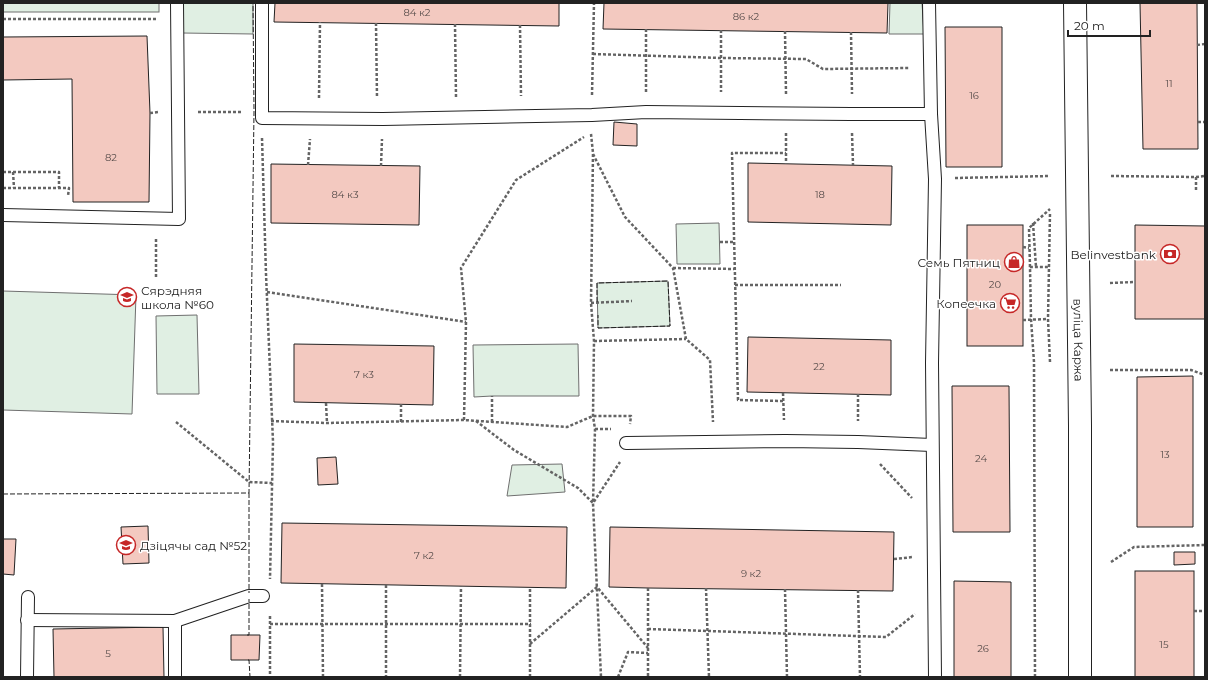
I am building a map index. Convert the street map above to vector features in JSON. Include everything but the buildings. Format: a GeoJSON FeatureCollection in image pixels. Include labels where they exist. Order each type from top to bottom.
{"type":"FeatureCollection","features":[{"type":"Feature","properties":{"kind":"street","name":"вуліца Каржа"},"geometry":{"type":"LineString","coordinates":[[1075,3],[1080,397],[1080,677]]}},
{"type":"Feature","properties":{"kind":"lane"},"geometry":{"type":"LineString","coordinates":[[3,215],[179,219],[177,3]]}},
{"type":"Feature","properties":{"kind":"lane"},"geometry":{"type":"LineString","coordinates":[[262,3],[262,118],[378,119],[521,117],[646,112],[931,114]]}},
{"type":"Feature","properties":{"kind":"lane"},"geometry":{"type":"LineString","coordinates":[[929,3],[931,114],[935,179],[933,233],[932,445],[935,677]]}},
{"type":"Feature","properties":{"kind":"lane"},"geometry":{"type":"LineString","coordinates":[[626,443],[785,441],[932,445]]}},
{"type":"Feature","properties":{"kind":"lane"},"geometry":{"type":"LineString","coordinates":[[27,620],[175,621],[249,596],[263,596]]}},
{"type":"Feature","properties":{"kind":"lane"},"geometry":{"type":"LineString","coordinates":[[27,677],[28,597]]}},
{"type":"Feature","properties":{"kind":"lane"},"geometry":{"type":"LineString","coordinates":[[175,621],[175,677]]}},
{"type":"Feature","properties":{"kind":"path"},"geometry":{"type":"LineString","coordinates":[[592,115],[594,3]]}},
{"type":"Feature","properties":{"kind":"path"},"geometry":{"type":"LineString","coordinates":[[3,19],[178,19]]}},
{"type":"Feature","properties":{"kind":"path"},"geometry":{"type":"LineString","coordinates":[[319,118],[320,22]]}},
{"type":"Feature","properties":{"kind":"path"},"geometry":{"type":"LineString","coordinates":[[376,23],[378,119]]}},
{"type":"Feature","properties":{"kind":"path"},"geometry":{"type":"LineString","coordinates":[[455,24],[456,118]]}},
{"type":"Feature","properties":{"kind":"path"},"geometry":{"type":"LineString","coordinates":[[520,25],[521,117]]}},
{"type":"Feature","properties":{"kind":"path"},"geometry":{"type":"LineString","coordinates":[[646,29],[646,112]]}},
{"type":"Feature","properties":{"kind":"path"},"geometry":{"type":"LineString","coordinates":[[721,30],[721,113]]}},
{"type":"Feature","properties":{"kind":"path"},"geometry":{"type":"LineString","coordinates":[[785,32],[786,113]]}},
{"type":"Feature","properties":{"kind":"path"},"geometry":{"type":"LineString","coordinates":[[851,32],[852,114]]}},
{"type":"Feature","properties":{"kind":"path"},"geometry":{"type":"LineString","coordinates":[[1197,45],[1205,44]]}},
{"type":"Feature","properties":{"kind":"path"},"geometry":{"type":"LineString","coordinates":[[593,54],[806,59],[823,69],[930,68]]}},
{"type":"Feature","properties":{"kind":"path"},"geometry":{"type":"LineString","coordinates":[[262,118],[271,421],[273,442],[270,585]]}},
{"type":"Feature","properties":{"kind":"path"},"geometry":{"type":"LineString","coordinates":[[1198,122],[1205,122]]}},
{"type":"Feature","properties":{"kind":"path"},"geometry":{"type":"LineString","coordinates":[[464,420],[466,322],[461,268],[516,180],[591,132],[593,154],[591,303],[594,341],[593,416],[595,429],[593,503],[600,677]]}},
{"type":"Feature","properties":{"kind":"path"},"geometry":{"type":"LineString","coordinates":[[786,140],[786,164]]}},
{"type":"Feature","properties":{"kind":"path"},"geometry":{"type":"LineString","coordinates":[[852,141],[853,165]]}},
{"type":"Feature","properties":{"kind":"path"},"geometry":{"type":"LineString","coordinates":[[308,165],[309,148]]}},
{"type":"Feature","properties":{"kind":"path"},"geometry":{"type":"LineString","coordinates":[[381,166],[382,149]]}},
{"type":"Feature","properties":{"kind":"path"},"geometry":{"type":"LineString","coordinates":[[783,401],[738,400],[732,153],[786,153]]}},
{"type":"Feature","properties":{"kind":"path"},"geometry":{"type":"LineString","coordinates":[[593,154],[625,217],[674,268],[686,339],[710,360],[713,442]]}},
{"type":"Feature","properties":{"kind":"path"},"geometry":{"type":"LineString","coordinates":[[1050,168],[1050,182]]}},
{"type":"Feature","properties":{"kind":"path"},"geometry":{"type":"LineString","coordinates":[[3,172],[59,172],[59,188]]}},
{"type":"Feature","properties":{"kind":"path"},"geometry":{"type":"LineString","coordinates":[[13,172],[14,188]]}},
{"type":"Feature","properties":{"kind":"path"},"geometry":{"type":"LineString","coordinates":[[935,179],[1050,176]]}},
{"type":"Feature","properties":{"kind":"path"},"geometry":{"type":"LineString","coordinates":[[1111,176],[1205,176]]}},
{"type":"Feature","properties":{"kind":"path"},"geometry":{"type":"LineString","coordinates":[[1196,177],[1196,191]]}},
{"type":"Feature","properties":{"kind":"path"},"geometry":{"type":"LineString","coordinates":[[3,188],[69,188],[69,216]]}},
{"type":"Feature","properties":{"kind":"path"},"geometry":{"type":"LineString","coordinates":[[1050,202],[1048,319],[1050,362]]}},
{"type":"Feature","properties":{"kind":"path"},"geometry":{"type":"LineString","coordinates":[[1035,677],[1034,362],[1031,319],[1029,228],[1050,209]]}},
{"type":"Feature","properties":{"kind":"path"},"geometry":{"type":"LineString","coordinates":[[1033,224],[1036,267]]}},
{"type":"Feature","properties":{"kind":"path"},"geometry":{"type":"LineString","coordinates":[[156,232],[156,278]]}},
{"type":"Feature","properties":{"kind":"path"},"geometry":{"type":"LineString","coordinates":[[720,242],[734,242]]}},
{"type":"Feature","properties":{"kind":"path"},"geometry":{"type":"LineString","coordinates":[[1023,248],[1029,248]]}},
{"type":"Feature","properties":{"kind":"path"},"geometry":{"type":"LineString","coordinates":[[1030,267],[1050,267]]}},
{"type":"Feature","properties":{"kind":"path"},"geometry":{"type":"LineString","coordinates":[[674,268],[734,269]]}},
{"type":"Feature","properties":{"kind":"path"},"geometry":{"type":"LineString","coordinates":[[1110,283],[1134,282]]}},
{"type":"Feature","properties":{"kind":"path"},"geometry":{"type":"LineString","coordinates":[[735,285],[840,285]]}},
{"type":"Feature","properties":{"kind":"path"},"geometry":{"type":"LineString","coordinates":[[267,292],[466,322]]}},
{"type":"Feature","properties":{"kind":"path"},"geometry":{"type":"LineString","coordinates":[[591,303],[632,301]]}},
{"type":"Feature","properties":{"kind":"path"},"geometry":{"type":"LineString","coordinates":[[1023,320],[1048,319]]}},
{"type":"Feature","properties":{"kind":"path"},"geometry":{"type":"LineString","coordinates":[[594,341],[686,339]]}},
{"type":"Feature","properties":{"kind":"path"},"geometry":{"type":"LineString","coordinates":[[1110,370],[1191,370],[1205,375]]}},
{"type":"Feature","properties":{"kind":"path"},"geometry":{"type":"LineString","coordinates":[[783,393],[785,441]]}},
{"type":"Feature","properties":{"kind":"path"},"geometry":{"type":"LineString","coordinates":[[858,394],[858,442],[920,506],[933,510]]}},
{"type":"Feature","properties":{"kind":"path"},"geometry":{"type":"LineString","coordinates":[[492,396],[492,422]]}},
{"type":"Feature","properties":{"kind":"path"},"geometry":{"type":"LineString","coordinates":[[326,403],[327,423]]}},
{"type":"Feature","properties":{"kind":"path"},"geometry":{"type":"LineString","coordinates":[[401,404],[401,422]]}},
{"type":"Feature","properties":{"kind":"path"},"geometry":{"type":"LineString","coordinates":[[271,421],[327,423],[464,420],[567,427],[593,416],[631,416],[629,429]]}},
{"type":"Feature","properties":{"kind":"path"},"geometry":{"type":"LineString","coordinates":[[475,421],[514,450],[578,488],[593,503]]}},
{"type":"Feature","properties":{"kind":"path"},"geometry":{"type":"LineString","coordinates":[[176,422],[249,482],[272,483]]}},
{"type":"Feature","properties":{"kind":"path"},"geometry":{"type":"LineString","coordinates":[[593,503],[621,461],[626,443]]}},
{"type":"Feature","properties":{"kind":"path"},"geometry":{"type":"LineString","coordinates":[[1111,562],[1134,547],[1205,545]]}},
{"type":"Feature","properties":{"kind":"path"},"geometry":{"type":"LineString","coordinates":[[322,584],[323,677]]}},
{"type":"Feature","properties":{"kind":"path"},"geometry":{"type":"LineString","coordinates":[[386,585],[386,677]]}},
{"type":"Feature","properties":{"kind":"path"},"geometry":{"type":"LineString","coordinates":[[460,677],[461,586]]}},
{"type":"Feature","properties":{"kind":"path"},"geometry":{"type":"LineString","coordinates":[[530,587],[530,677]]}},
{"type":"Feature","properties":{"kind":"path"},"geometry":{"type":"LineString","coordinates":[[530,644],[597,587]]}},
{"type":"Feature","properties":{"kind":"path"},"geometry":{"type":"LineString","coordinates":[[597,587],[648,648]]}},
{"type":"Feature","properties":{"kind":"path"},"geometry":{"type":"LineString","coordinates":[[648,588],[648,677]]}},
{"type":"Feature","properties":{"kind":"path"},"geometry":{"type":"LineString","coordinates":[[706,588],[709,677]]}},
{"type":"Feature","properties":{"kind":"path"},"geometry":{"type":"LineString","coordinates":[[785,589],[787,677]]}},
{"type":"Feature","properties":{"kind":"path"},"geometry":{"type":"LineString","coordinates":[[858,590],[860,677]]}},
{"type":"Feature","properties":{"kind":"path"},"geometry":{"type":"LineString","coordinates":[[648,629],[886,637],[919,610]]}},
{"type":"Feature","properties":{"kind":"path"},"geometry":{"type":"LineString","coordinates":[[1194,611],[1205,611]]}},
{"type":"Feature","properties":{"kind":"path"},"geometry":{"type":"LineString","coordinates":[[270,616],[270,677]]}},
{"type":"Feature","properties":{"kind":"path"},"geometry":{"type":"LineString","coordinates":[[270,624],[530,624]]}},
{"type":"Feature","properties":{"kind":"path"},"geometry":{"type":"LineString","coordinates":[[618,677],[628,652],[648,653]]}},
{"type":"Feature","properties":{"kind":"green space"},"geometry":{"type":"Polygon","coordinates":[[[3,3],[159,3],[159,12],[3,12],[3,3]]]}},
{"type":"Feature","properties":{"kind":"green space"},"geometry":{"type":"Polygon","coordinates":[[[182,3],[253,3],[253,34],[182,33],[182,3]]]}},
{"type":"Feature","properties":{"kind":"green space"},"geometry":{"type":"Polygon","coordinates":[[[890,3],[922,3],[924,34],[889,34],[890,3]]]}},
{"type":"Feature","properties":{"kind":"green space"},"geometry":{"type":"Polygon","coordinates":[[[719,223],[720,264],[677,264],[676,224],[719,223]]]}},
{"type":"Feature","properties":{"kind":"green space"},"geometry":{"type":"Polygon","coordinates":[[[668,281],[670,326],[598,328],[597,283],[668,281]]]}},
{"type":"Feature","properties":{"kind":"green space"},"geometry":{"type":"Polygon","coordinates":[[[3,291],[136,295],[132,414],[3,410],[3,291]]]}},
{"type":"Feature","properties":{"kind":"green space"},"geometry":{"type":"Polygon","coordinates":[[[197,315],[199,394],[157,394],[156,316],[197,315]]]}},
{"type":"Feature","properties":{"kind":"green space"},"geometry":{"type":"Polygon","coordinates":[[[578,344],[579,396],[474,397],[473,345],[578,344]]]}},
{"type":"Feature","properties":{"kind":"green space"},"geometry":{"type":"Polygon","coordinates":[[[562,464],[565,492],[507,496],[512,465],[562,464]]]}},
{"type":"Feature","properties":{"kind":"fence"},"geometry":{"type":"LineString","coordinates":[[3,494],[249,493],[254,112],[253,3]]}},
{"type":"Feature","properties":{"kind":"fence"},"geometry":{"type":"LineString","coordinates":[[597,302],[597,283],[668,281],[670,326],[598,328],[598,315]]}},
{"type":"Feature","properties":{"kind":"fence"},"geometry":{"type":"LineString","coordinates":[[249,493],[249,593]]}},
{"type":"Feature","properties":{"kind":"fence"},"geometry":{"type":"LineString","coordinates":[[247,635],[249,635],[249,599]]}},
{"type":"Feature","properties":{"kind":"fence"},"geometry":{"type":"LineString","coordinates":[[248,660],[250,677]]}},
{"type":"Feature","properties":{"kind":"place","name":"Belinvestbank"},"geometry":{"type":"Point","coordinates":[1170,254]}},
{"type":"Feature","properties":{"kind":"place","name":"Семь Пятниц"},"geometry":{"type":"Point","coordinates":[1014,262]}},
{"type":"Feature","properties":{"kind":"place","name":"Сярэдняя школа №60"},"geometry":{"type":"Point","coordinates":[127,297]}},
{"type":"Feature","properties":{"kind":"place","name":"Копеечка"},"geometry":{"type":"Point","coordinates":[1010,303]}},
{"type":"Feature","properties":{"kind":"place","name":"Дзіцячы сад №52"},"geometry":{"type":"Point","coordinates":[126,545]}}]}
